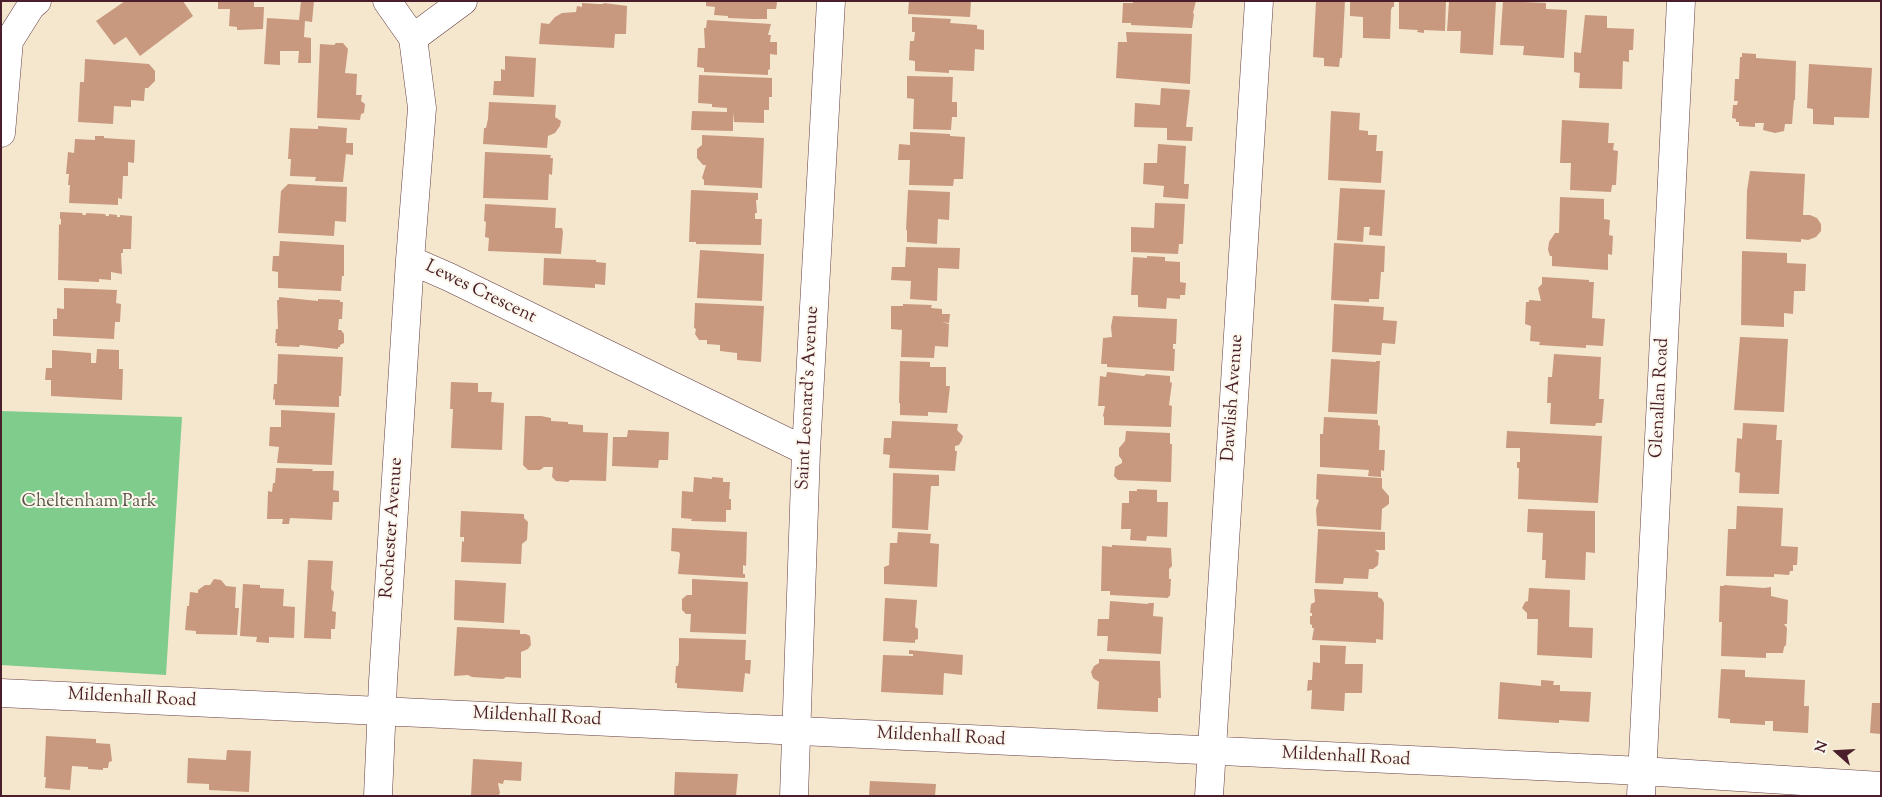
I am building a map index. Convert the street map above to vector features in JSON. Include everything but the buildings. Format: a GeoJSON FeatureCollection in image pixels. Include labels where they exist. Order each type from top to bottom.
{"type":"FeatureCollection","features":[{"type":"Feature","properties":{"kind":"street"},"geometry":{"type":"LineString","coordinates":[[1,133],[5,38],[36,1]]}},
{"type":"Feature","properties":{"kind":"street"},"geometry":{"type":"LineString","coordinates":[[387,1],[413,38],[463,1]]}},
{"type":"Feature","properties":{"kind":"street","name":"Saint Leonard's Avenue"},"geometry":{"type":"LineString","coordinates":[[794,796],[806,452],[831,1]]}},
{"type":"Feature","properties":{"kind":"street","name":"Dawlish Avenue"},"geometry":{"type":"LineString","coordinates":[[1210,796],[1258,1]]}},
{"type":"Feature","properties":{"kind":"street","name":"Glenallan Road"},"geometry":{"type":"LineString","coordinates":[[1642,784],[1681,1]]}},
{"type":"Feature","properties":{"kind":"street","name":"Lewes Crescent"},"geometry":{"type":"LineString","coordinates":[[413,38],[422,108],[410,260],[449,277],[806,452]]}},
{"type":"Feature","properties":{"kind":"street","name":"Rochester Avenue"},"geometry":{"type":"LineString","coordinates":[[378,796],[381,710],[410,260]]}},
{"type":"Feature","properties":{"kind":"street","name":"Mildenhall Road"},"geometry":{"type":"LineString","coordinates":[[1,693],[1212,751],[1642,784],[1881,786]]}},
{"type":"Feature","properties":{"kind":"green space","name":"Cheltenham Park"},"geometry":{"type":"Polygon","coordinates":[[[1,411],[182,417],[166,675],[1,665],[1,411]]]}}]}
